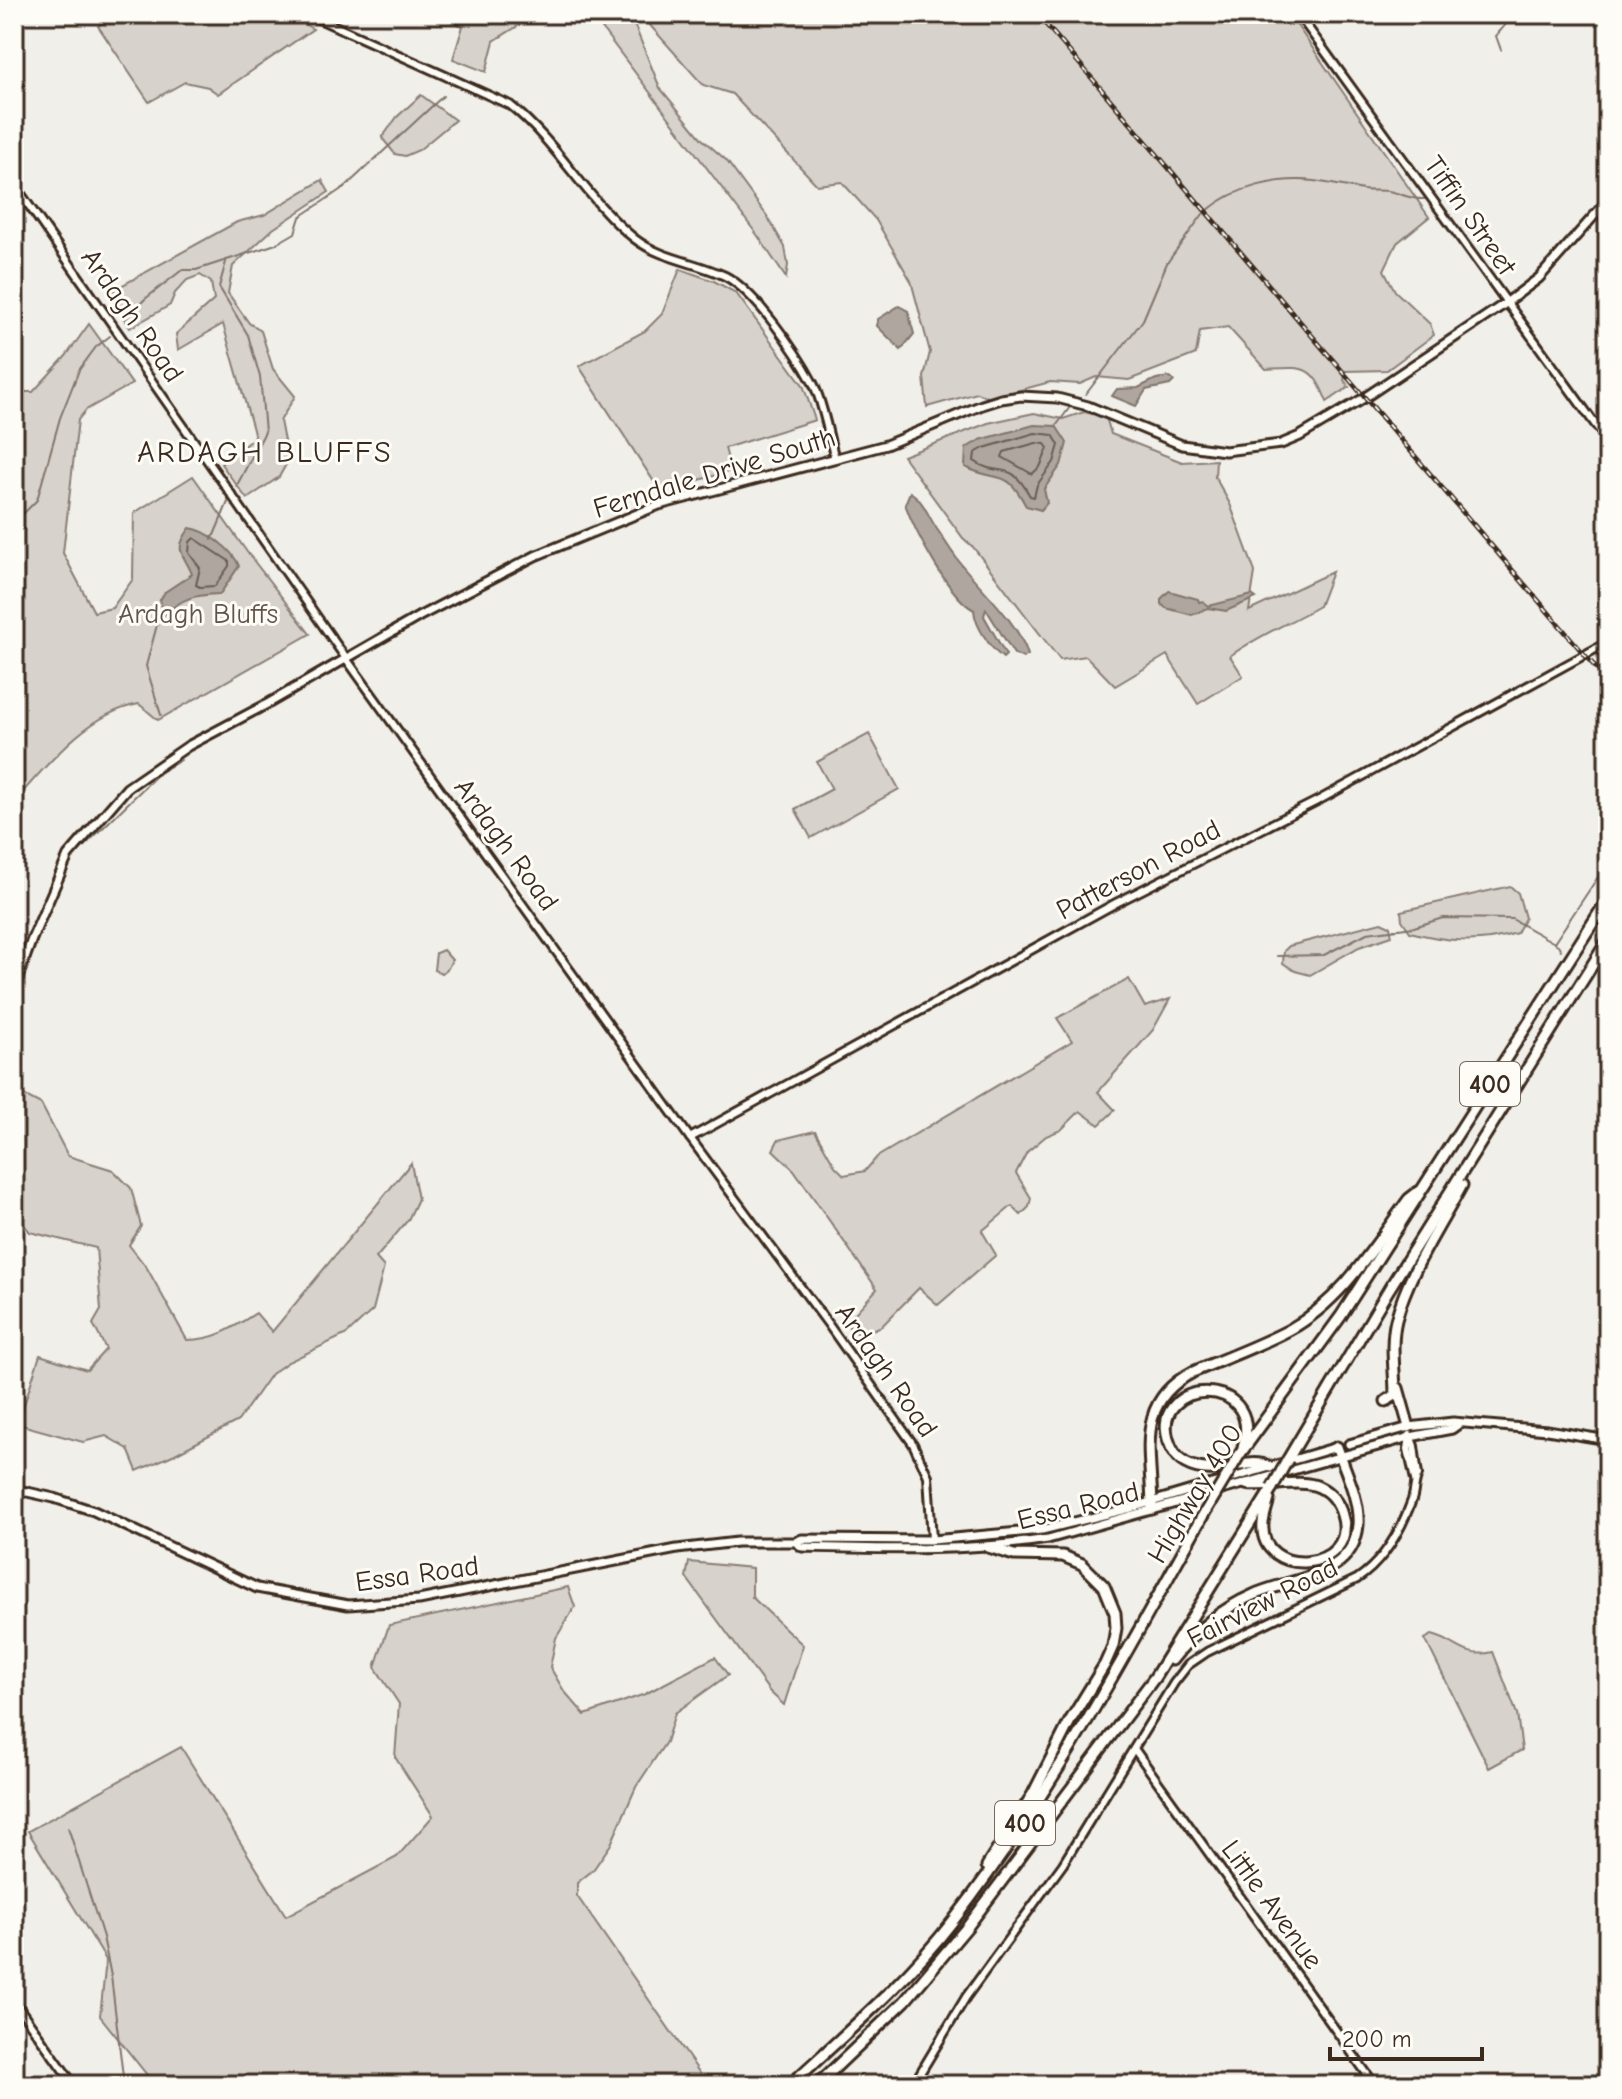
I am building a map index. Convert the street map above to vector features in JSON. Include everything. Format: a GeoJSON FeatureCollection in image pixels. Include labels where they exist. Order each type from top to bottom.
{"type":"FeatureCollection","features":[{"type":"Feature","properties":{"kind":"highway","name":"Highway 400"},"geometry":{"type":"LineString","coordinates":[[790,2085],[889,1993],[952,1923],[1032,1814],[1117,1672],[1240,1454],[1341,1316],[1608,899]]}},
{"type":"Feature","properties":{"kind":"highway","name":"400"},"geometry":{"type":"LineString","coordinates":[[817,2085],[928,1976],[1155,1677],[1272,1488],[1389,1289],[1608,940]]}},
{"type":"Feature","properties":{"kind":"highway"},"geometry":{"type":"LineString","coordinates":[[1386,1401],[1395,1395],[1396,1322],[1407,1289],[1485,1139]]}},
{"type":"Feature","properties":{"kind":"highway"},"geometry":{"type":"LineString","coordinates":[[1152,1506],[1150,1428],[1157,1402],[1165,1391],[1193,1372],[1291,1329],[1321,1307],[1352,1274],[1409,1199],[1424,1188]]}},
{"type":"Feature","properties":{"kind":"highway"},"geometry":{"type":"LineString","coordinates":[[1394,1369],[1410,1432]]}},
{"type":"Feature","properties":{"kind":"highway"},"geometry":{"type":"LineString","coordinates":[[1240,1454],[1246,1429],[1244,1420],[1240,1410],[1226,1396],[1197,1391],[1174,1407],[1166,1432],[1173,1451],[1182,1461],[1212,1471],[1257,1464],[1270,1467]]}},
{"type":"Feature","properties":{"kind":"highway"},"geometry":{"type":"LineString","coordinates":[[1155,1677],[1195,1634],[1217,1616],[1253,1595],[1320,1573],[1340,1563],[1350,1550],[1358,1525],[1357,1509],[1339,1452]]}},
{"type":"Feature","properties":{"kind":"highway"},"geometry":{"type":"LineString","coordinates":[[1246,1484],[1262,1487],[1315,1485],[1329,1493],[1342,1512],[1344,1521],[1338,1545],[1330,1554],[1318,1561],[1292,1562],[1272,1549],[1266,1540],[1263,1525],[1272,1488]]}},
{"type":"Feature","properties":{"kind":"highway"},"geometry":{"type":"LineString","coordinates":[[968,1901],[1033,1794],[1070,1721],[1105,1664],[1116,1628],[1115,1613],[1104,1586],[1082,1564],[1063,1556],[1014,1555],[988,1547]]}},
{"type":"Feature","properties":{"kind":"main road","name":"Ferndale Drive South"},"geometry":{"type":"LineString","coordinates":[[14,989],[68,856],[127,788],[188,746],[269,703],[345,657],[535,556],[659,505],[899,440],[982,405],[1021,396],[1057,398],[1088,406],[1182,445],[1225,451],[1270,447],[1300,436],[1353,404],[1506,303],[1539,278],[1608,200]]}},
{"type":"Feature","properties":{"kind":"main road","name":"Essa Road"},"geometry":{"type":"LineString","coordinates":[[796,1542],[802,1547],[931,1550],[1048,1539],[1270,1467],[1339,1452],[1349,1444],[1453,1422],[1608,1440]]}},
{"type":"Feature","properties":{"kind":"main road","name":"Essa Road"},"geometry":{"type":"LineString","coordinates":[[14,1489],[94,1511],[257,1588],[336,1604],[419,1600],[677,1549],[737,1542],[932,1540],[1042,1530],[1246,1484],[1410,1432]]}},
{"type":"Feature","properties":{"kind":"street"},"geometry":{"type":"LineString","coordinates":[[308,14],[510,105],[525,117],[598,202],[636,240],[724,276],[751,294],[814,385],[835,459]]}},
{"type":"Feature","properties":{"kind":"street","name":"Tiffin Street"},"geometry":{"type":"LineString","coordinates":[[1298,14],[1608,442]]}},
{"type":"Feature","properties":{"kind":"street","name":"Ardagh Road"},"geometry":{"type":"LineString","coordinates":[[14,184],[345,657],[913,1444],[928,1476],[932,1540]]}},
{"type":"Feature","properties":{"kind":"street","name":"Patterson Road"},"geometry":{"type":"LineString","coordinates":[[690,1138],[1116,903],[1321,799],[1608,642]]}},
{"type":"Feature","properties":{"kind":"street","name":"Fairview Road"},"geometry":{"type":"LineString","coordinates":[[913,2085],[966,1997],[1063,1864],[1188,1665],[1221,1644],[1367,1572],[1394,1537],[1413,1499],[1415,1480],[1408,1449],[1410,1432]]}},
{"type":"Feature","properties":{"kind":"street","name":"Little Avenue"},"geometry":{"type":"LineString","coordinates":[[1135,1750],[1375,2085]]}},
{"type":"Feature","properties":{"kind":"street"},"geometry":{"type":"LineString","coordinates":[[14,2001],[74,2085]]}},
{"type":"Feature","properties":{"kind":"green space"},"geometry":{"type":"Polygon","coordinates":[[[115,14],[286,14],[313,29],[218,94],[208,87],[185,82],[149,102],[98,26],[115,14]]]}},
{"type":"Feature","properties":{"kind":"green space"},"geometry":{"type":"Polygon","coordinates":[[[434,14],[537,14],[494,41],[486,72],[453,59],[463,26],[434,14]]]}},
{"type":"Feature","properties":{"kind":"green space"},"geometry":{"type":"Polygon","coordinates":[[[591,14],[630,14],[660,88],[702,139],[726,160],[767,216],[785,247],[788,265],[786,278],[758,236],[591,14]]]}},
{"type":"Feature","properties":{"kind":"green space"},"geometry":{"type":"Polygon","coordinates":[[[635,14],[1289,14],[1429,217],[1397,243],[1384,270],[1395,291],[1430,324],[1434,335],[1387,370],[1346,371],[1344,380],[1349,387],[1327,402],[1317,381],[1306,370],[1266,369],[1228,327],[1200,331],[1196,354],[1129,380],[1096,377],[1080,384],[1050,382],[990,398],[977,393],[927,407],[924,377],[930,352],[911,281],[876,220],[842,182],[817,185],[732,94],[703,85],[648,23],[635,14]]]}},
{"type":"Feature","properties":{"kind":"green space"},"geometry":{"type":"Polygon","coordinates":[[[421,95],[455,120],[419,150],[405,156],[395,154],[382,138],[397,117],[421,95]]]}},
{"type":"Feature","properties":{"kind":"green space"},"geometry":{"type":"Polygon","coordinates":[[[322,180],[329,192],[273,229],[233,266],[228,293],[249,323],[261,331],[273,369],[295,396],[280,421],[288,461],[279,477],[247,499],[221,464],[255,437],[223,324],[178,350],[176,334],[214,300],[211,282],[200,275],[187,280],[175,293],[170,305],[130,328],[108,293],[237,222],[264,215],[322,180]]]}},
{"type":"Feature","properties":{"kind":"green space"},"geometry":{"type":"Polygon","coordinates":[[[680,269],[736,293],[803,385],[815,420],[725,448],[731,471],[660,491],[579,366],[645,331],[662,314],[680,269]]]}},
{"type":"Feature","properties":{"kind":"green space","name":"Ardagh Bluffs"},"geometry":{"type":"Polygon","coordinates":[[[89,324],[132,384],[86,410],[78,420],[63,553],[94,612],[112,608],[133,579],[134,513],[193,476],[310,634],[158,720],[139,704],[102,718],[69,742],[14,802],[14,396],[17,392],[33,392],[66,356],[89,324]]]}},
{"type":"Feature","properties":{"kind":"green space"},"geometry":{"type":"Polygon","coordinates":[[[1084,412],[1106,417],[1111,434],[1182,462],[1216,460],[1215,477],[1230,504],[1255,572],[1249,611],[1332,572],[1319,606],[1230,656],[1243,676],[1198,704],[1167,655],[1115,686],[1086,656],[1060,660],[963,538],[903,456],[988,423],[1034,413],[1063,419],[1084,412]]]}},
{"type":"Feature","properties":{"kind":"green space"},"geometry":{"type":"Polygon","coordinates":[[[869,734],[899,789],[811,838],[795,809],[832,789],[817,762],[869,734]]]}},
{"type":"Feature","properties":{"kind":"green space"},"geometry":{"type":"Polygon","coordinates":[[[1510,886],[1518,893],[1525,918],[1517,933],[1490,939],[1450,940],[1410,932],[1402,920],[1401,911],[1510,886]]]}},
{"type":"Feature","properties":{"kind":"green space"},"geometry":{"type":"Polygon","coordinates":[[[1381,922],[1390,926],[1392,936],[1359,947],[1310,975],[1295,971],[1283,963],[1284,951],[1289,946],[1381,922]]]}},
{"type":"Feature","properties":{"kind":"green space"},"geometry":{"type":"Polygon","coordinates":[[[443,950],[452,960],[442,973],[434,970],[436,953],[443,950]]]}},
{"type":"Feature","properties":{"kind":"green space"},"geometry":{"type":"Polygon","coordinates":[[[1129,979],[1145,1007],[1170,999],[1153,1030],[1098,1092],[1115,1110],[1099,1125],[1080,1111],[1061,1130],[1046,1136],[1027,1152],[1016,1173],[1031,1198],[1029,1207],[1021,1215],[1012,1206],[982,1231],[996,1255],[938,1305],[919,1288],[882,1326],[860,1335],[845,1324],[877,1289],[794,1170],[773,1150],[778,1140],[815,1131],[835,1166],[844,1175],[865,1171],[877,1157],[1072,1041],[1057,1018],[1129,979]]]}},
{"type":"Feature","properties":{"kind":"green space"},"geometry":{"type":"Polygon","coordinates":[[[14,1090],[41,1104],[68,1156],[113,1170],[131,1188],[141,1226],[129,1245],[147,1268],[187,1340],[215,1335],[256,1313],[272,1332],[411,1163],[418,1199],[408,1220],[376,1258],[384,1267],[373,1310],[347,1334],[288,1362],[271,1374],[238,1421],[137,1471],[128,1449],[106,1436],[83,1442],[14,1423],[21,1414],[40,1355],[87,1370],[106,1349],[93,1324],[101,1310],[96,1248],[30,1232],[14,1213],[14,1090]]]}},
{"type":"Feature","properties":{"kind":"green space"},"geometry":{"type":"Polygon","coordinates":[[[689,1562],[752,1568],[752,1597],[803,1645],[784,1705],[770,1692],[686,1577],[689,1562]]]}},
{"type":"Feature","properties":{"kind":"green space"},"geometry":{"type":"Polygon","coordinates":[[[568,1587],[575,1607],[556,1638],[550,1667],[564,1691],[585,1715],[645,1694],[715,1657],[728,1675],[675,1713],[666,1742],[636,1787],[611,1844],[593,1870],[577,1883],[577,1896],[708,2085],[155,2085],[100,2016],[106,1960],[28,1831],[181,1747],[286,1916],[397,1857],[433,1816],[395,1757],[399,1704],[375,1667],[389,1625],[568,1587]]]}},
{"type":"Feature","properties":{"kind":"green space"},"geometry":{"type":"Polygon","coordinates":[[[1432,1635],[1475,1653],[1493,1652],[1517,1714],[1522,1750],[1489,1768],[1425,1639],[1432,1635]]]}},
{"type":"Feature","properties":{"kind":"water"},"geometry":{"type":"Polygon","coordinates":[[[899,306],[908,311],[914,334],[901,350],[877,326],[878,319],[899,306]]]}},
{"type":"Feature","properties":{"kind":"water"},"geometry":{"type":"Polygon","coordinates":[[[1169,377],[1174,381],[1170,385],[1146,390],[1136,406],[1112,396],[1117,389],[1138,388],[1156,379],[1169,377]]]}},
{"type":"Feature","properties":{"kind":"water"},"geometry":{"type":"Polygon","coordinates":[[[1034,425],[1056,426],[1067,443],[1061,465],[1044,489],[1047,503],[1041,510],[1026,506],[1007,481],[965,467],[966,448],[980,440],[1034,425]]]}},
{"type":"Feature","properties":{"kind":"water"},"geometry":{"type":"Polygon","coordinates":[[[910,492],[923,505],[958,560],[1017,631],[1028,655],[1023,658],[1014,654],[986,609],[984,616],[1006,655],[1003,658],[988,643],[974,610],[954,592],[916,531],[905,504],[910,492]]]}},
{"type":"Feature","properties":{"kind":"water"},"geometry":{"type":"Polygon","coordinates":[[[190,528],[219,542],[239,566],[220,594],[190,598],[164,615],[160,600],[165,592],[192,574],[181,552],[182,542],[190,528]]]}},
{"type":"Feature","properties":{"kind":"water"},"geometry":{"type":"Polygon","coordinates":[[[1169,591],[1198,599],[1209,606],[1252,595],[1256,598],[1226,611],[1208,608],[1192,615],[1161,604],[1161,599],[1169,591]]]}},
{"type":"Feature","properties":{"kind":"waterway"},"geometry":{"type":"LineString","coordinates":[[1501,50],[1496,36],[1514,14]]}},
{"type":"Feature","properties":{"kind":"waterway"},"geometry":{"type":"LineString","coordinates":[[126,318],[182,270],[196,270],[276,244],[295,233],[300,217],[346,186],[443,96]]}},
{"type":"Feature","properties":{"kind":"waterway"},"geometry":{"type":"LineString","coordinates":[[1208,210],[1231,195],[1258,185],[1300,180],[1388,191],[1424,199]]}},
{"type":"Feature","properties":{"kind":"waterway"},"geometry":{"type":"LineString","coordinates":[[1086,394],[1143,320],[1167,263],[1203,214]]}},
{"type":"Feature","properties":{"kind":"waterway"},"geometry":{"type":"LineString","coordinates":[[226,262],[219,287],[248,335],[260,377],[265,432],[236,487]]}},
{"type":"Feature","properties":{"kind":"waterway"},"geometry":{"type":"LineString","coordinates":[[14,523],[37,500],[60,418],[79,370],[96,347],[110,336]]}},
{"type":"Feature","properties":{"kind":"waterway"},"geometry":{"type":"LineString","coordinates":[[1056,426],[1070,407]]}},
{"type":"Feature","properties":{"kind":"waterway"},"geometry":{"type":"LineString","coordinates":[[212,540],[228,502]]}},
{"type":"Feature","properties":{"kind":"waterway"},"geometry":{"type":"LineString","coordinates":[[161,610],[146,666],[161,715]]}},
{"type":"Feature","properties":{"kind":"waterway"},"geometry":{"type":"LineString","coordinates":[[70,860],[159,773],[181,760]]}},
{"type":"Feature","properties":{"kind":"waterway"},"geometry":{"type":"LineString","coordinates":[[1554,943],[1608,862]]}},
{"type":"Feature","properties":{"kind":"waterway"},"geometry":{"type":"LineString","coordinates":[[1277,956],[1324,955],[1367,933],[1414,927],[1443,918],[1512,919],[1558,945],[1561,950]]}},
{"type":"Feature","properties":{"kind":"waterway"},"geometry":{"type":"LineString","coordinates":[[68,1827],[103,1937],[111,1976],[124,2085]]}},
{"type":"Feature","properties":{"kind":"railway"},"geometry":{"type":"LineString","coordinates":[[1037,14],[1608,682]]}},
{"type":"Feature","properties":{"kind":"district","name":"ARDAGH BLUFFS"},"geometry":{"type":"Point","coordinates":[265,452]}}]}
